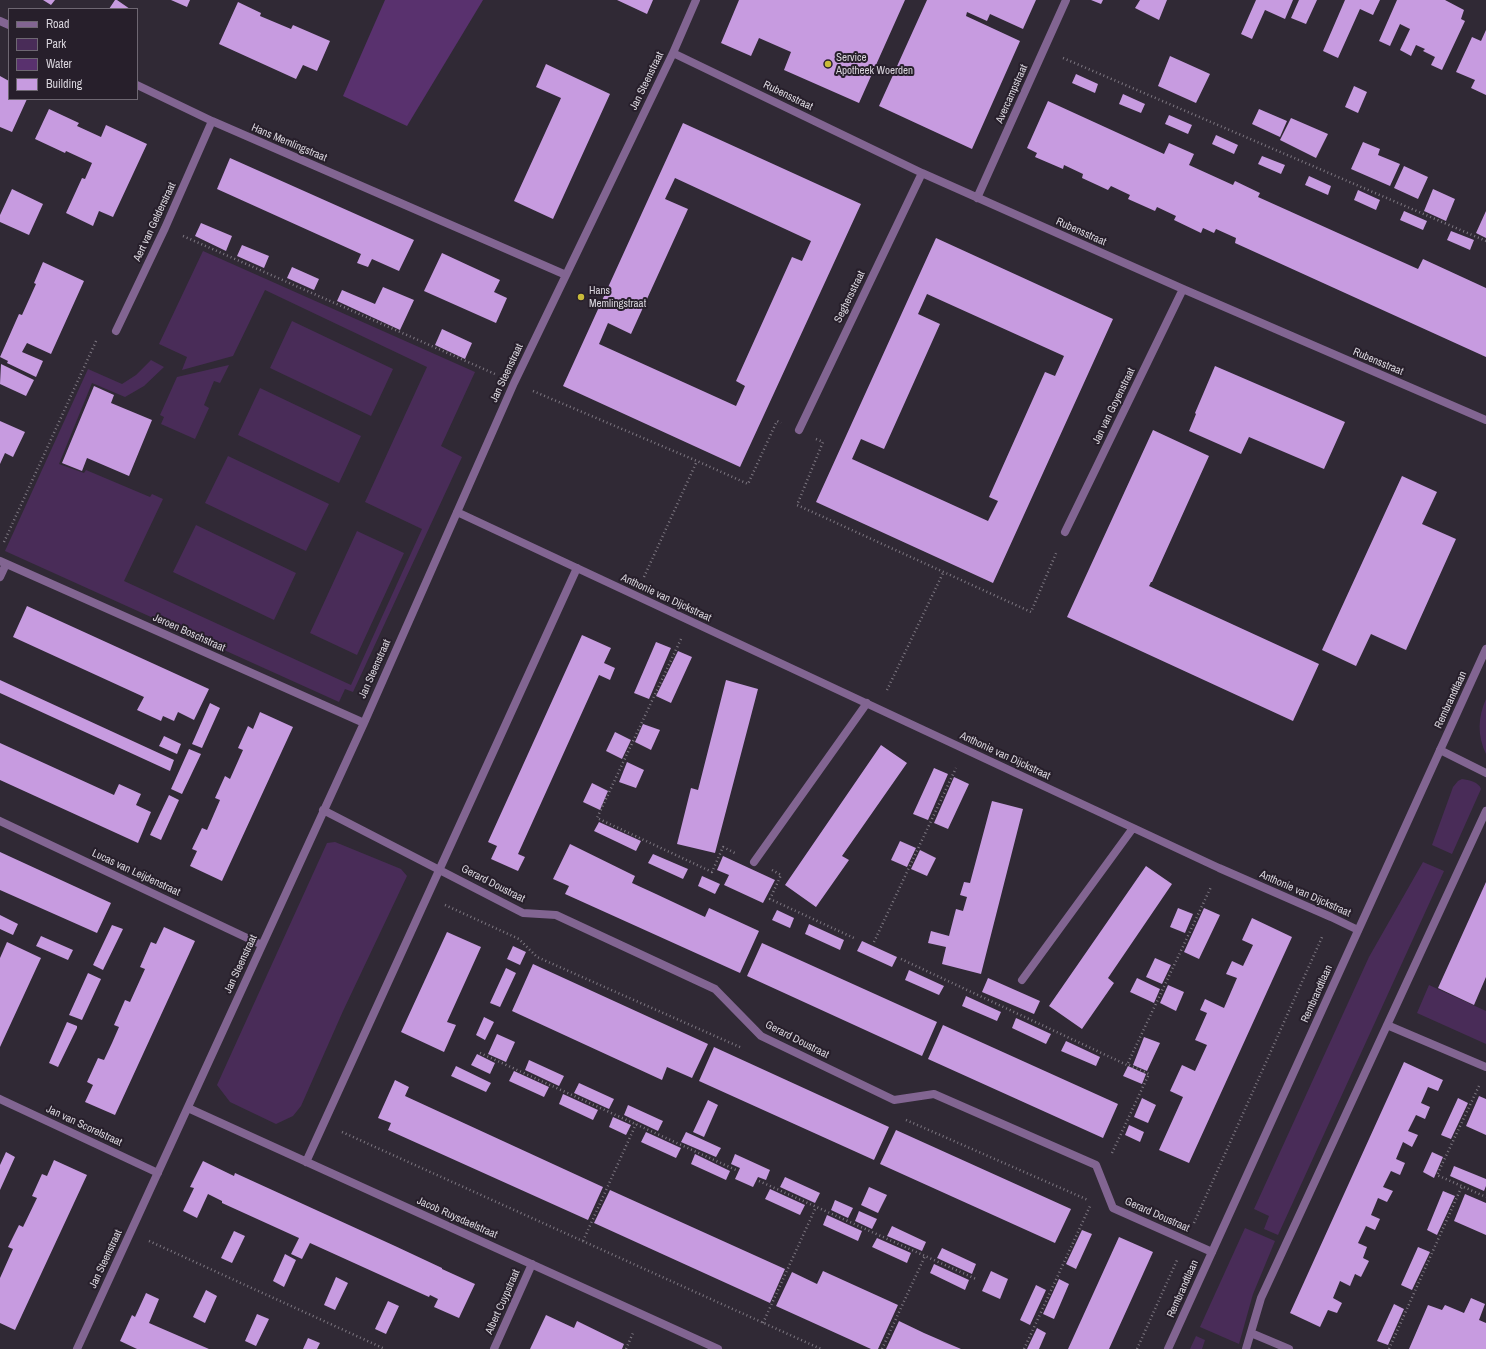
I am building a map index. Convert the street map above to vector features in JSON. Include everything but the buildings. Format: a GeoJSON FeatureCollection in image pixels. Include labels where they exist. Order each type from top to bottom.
{"type":"FeatureCollection","features":[{"type":"Feature","properties":{"kind":"street","name":"Jan Steenstraat"},"geometry":{"type":"LineString","coordinates":[[77,1349],[364,722],[514,383],[673,53],[696,0]]}},
{"type":"Feature","properties":{"kind":"street","name":"Avercampstraat"},"geometry":{"type":"LineString","coordinates":[[977,198],[1066,0]]}},
{"type":"Feature","properties":{"kind":"street","name":"Rubensstraat"},"geometry":{"type":"LineString","coordinates":[[673,53],[922,174],[1183,290],[1486,420]]}},
{"type":"Feature","properties":{"kind":"street","name":"Hans Memlingstraat"},"geometry":{"type":"LineString","coordinates":[[138,86],[212,121],[566,275]]}},
{"type":"Feature","properties":{"kind":"street","name":"Aert van Gelderstraat"},"geometry":{"type":"LineString","coordinates":[[116,331],[165,228],[212,121]]}},
{"type":"Feature","properties":{"kind":"street","name":"Seghersstraat"},"geometry":{"type":"LineString","coordinates":[[799,430],[922,174]]}},
{"type":"Feature","properties":{"kind":"street","name":"Jan van Goyenstraat"},"geometry":{"type":"LineString","coordinates":[[1066,532],[1183,290]]}},
{"type":"Feature","properties":{"kind":"street","name":"Anthonie van Dijckstraat"},"geometry":{"type":"LineString","coordinates":[[457,512],[1219,868],[1332,917],[1358,930]]}},
{"type":"Feature","properties":{"kind":"street"},"geometry":{"type":"LineString","coordinates":[[0,577],[3,562]]}},
{"type":"Feature","properties":{"kind":"street","name":"Jeroen Boschstraat"},"geometry":{"type":"LineString","coordinates":[[3,562],[364,722]]}},
{"type":"Feature","properties":{"kind":"street"},"geometry":{"type":"LineString","coordinates":[[306,1162],[577,568]]}},
{"type":"Feature","properties":{"kind":"street","name":"Rembrandtlaan"},"geometry":{"type":"LineString","coordinates":[[1168,1349],[1486,649]]}},
{"type":"Feature","properties":{"kind":"street"},"geometry":{"type":"LineString","coordinates":[[754,862],[867,703]]}},
{"type":"Feature","properties":{"kind":"street"},"geometry":{"type":"LineString","coordinates":[[1440,750],[1486,773]]}},
{"type":"Feature","properties":{"kind":"street","name":"Gerard Doustraat"},"geometry":{"type":"LineString","coordinates":[[324,810],[523,913],[556,915],[715,989],[761,1036],[894,1100],[934,1094],[1096,1165],[1113,1208],[1212,1252]]}},
{"type":"Feature","properties":{"kind":"street"},"geometry":{"type":"LineString","coordinates":[[1246,1349],[1262,1298],[1486,811]]}},
{"type":"Feature","properties":{"kind":"street","name":"Lucas van Leijdenstraat"},"geometry":{"type":"LineString","coordinates":[[0,821],[262,944]]}},
{"type":"Feature","properties":{"kind":"street"},"geometry":{"type":"LineString","coordinates":[[1022,980],[1133,828]]}},
{"type":"Feature","properties":{"kind":"street"},"geometry":{"type":"LineString","coordinates":[[1387,1025],[1486,1067]]}},
{"type":"Feature","properties":{"kind":"street","name":"Jan van Scorelstraat"},"geometry":{"type":"LineString","coordinates":[[0,1099],[158,1173]]}},
{"type":"Feature","properties":{"kind":"street","name":"Jacob Ruysdaelstraat"},"geometry":{"type":"LineString","coordinates":[[188,1108],[718,1349]]}},
{"type":"Feature","properties":{"kind":"street","name":"Albert Cuypstraat"},"geometry":{"type":"LineString","coordinates":[[494,1349],[532,1264]]}},
{"type":"Feature","properties":{"kind":"street"},"geometry":{"type":"LineString","coordinates":[[1252,1333],[1288,1349]]}},
{"type":"Feature","properties":{"kind":"path"},"geometry":{"type":"LineString","coordinates":[[1044,50],[1486,241]]}},
{"type":"Feature","properties":{"kind":"path"},"geometry":{"type":"LineString","coordinates":[[165,228],[514,383],[698,460],[748,484],[777,421],[799,430],[823,442],[797,505],[1031,612],[1066,532]]}},
{"type":"Feature","properties":{"kind":"path"},"geometry":{"type":"LineString","coordinates":[[3,544],[97,338],[116,331]]}},
{"type":"Feature","properties":{"kind":"path"},"geometry":{"type":"LineString","coordinates":[[636,596],[698,460]]}},
{"type":"Feature","properties":{"kind":"path"},"geometry":{"type":"LineString","coordinates":[[878,709],[944,571]]}},
{"type":"Feature","properties":{"kind":"path"},"geometry":{"type":"LineString","coordinates":[[689,620],[597,818],[712,872],[723,847],[781,875],[770,899],[856,939]]}},
{"type":"Feature","properties":{"kind":"path"},"geometry":{"type":"LineString","coordinates":[[874,942],[965,749]]}},
{"type":"Feature","properties":{"kind":"path"},"geometry":{"type":"LineString","coordinates":[[1127,1064],[1219,868]]}},
{"type":"Feature","properties":{"kind":"path"},"geometry":{"type":"LineString","coordinates":[[1137,1349],[1332,917]]}},
{"type":"Feature","properties":{"kind":"path"},"geometry":{"type":"LineString","coordinates":[[901,959],[1149,1074],[1100,1177]]}},
{"type":"Feature","properties":{"kind":"path"},"geometry":{"type":"LineString","coordinates":[[480,1053],[736,1170]]}},
{"type":"Feature","properties":{"kind":"path"},"geometry":{"type":"LineString","coordinates":[[1480,1085],[1437,1175],[1486,1196]]}},
{"type":"Feature","properties":{"kind":"path"},"geometry":{"type":"LineString","coordinates":[[324,1123],[821,1349]]}},
{"type":"Feature","properties":{"kind":"path"},"geometry":{"type":"LineString","coordinates":[[583,1241],[636,1124]]}},
{"type":"Feature","properties":{"kind":"path"},"geometry":{"type":"LineString","coordinates":[[759,1180],[976,1279]]}},
{"type":"Feature","properties":{"kind":"path"},"geometry":{"type":"LineString","coordinates":[[1389,1349],[1462,1186]]}},
{"type":"Feature","properties":{"kind":"path"},"geometry":{"type":"LineString","coordinates":[[1024,1349],[1092,1202]]}},
{"type":"Feature","properties":{"kind":"path"},"geometry":{"type":"LineString","coordinates":[[763,1323],[816,1207]]}},
{"type":"Feature","properties":{"kind":"path"},"geometry":{"type":"LineString","coordinates":[[130,1233],[385,1349]]}},
{"type":"Feature","properties":{"kind":"path"},"geometry":{"type":"LineString","coordinates":[[882,1349],[924,1256]]}},
{"type":"Feature","properties":{"kind":"green space"},"geometry":{"type":"Polygon","coordinates":[[[203,251],[475,372],[441,446],[462,457],[353,692],[345,689],[339,702],[5,551],[88,369],[122,384],[136,375],[151,360],[164,367],[144,386],[125,397],[92,383],[59,464],[84,473],[86,470],[150,497],[152,494],[163,499],[124,581],[351,685],[422,529],[365,502],[427,367],[265,290],[233,356],[182,370],[187,357],[159,344],[203,251]]]}},
{"type":"Feature","properties":{"kind":"green space"},"geometry":{"type":"Polygon","coordinates":[[[292,321],[393,369],[371,416],[270,368],[292,321]]]}},
{"type":"Feature","properties":{"kind":"green space"},"geometry":{"type":"Polygon","coordinates":[[[229,365],[220,383],[214,381],[204,405],[209,408],[195,439],[161,424],[164,417],[160,415],[177,377],[229,365]]]}},
{"type":"Feature","properties":{"kind":"green space"},"geometry":{"type":"Polygon","coordinates":[[[260,388],[361,436],[339,483],[238,435],[260,388]]]}},
{"type":"Feature","properties":{"kind":"green space"},"geometry":{"type":"Polygon","coordinates":[[[228,456],[329,504],[306,551],[205,503],[228,456]]]}},
{"type":"Feature","properties":{"kind":"green space"},"geometry":{"type":"Polygon","coordinates":[[[196,525],[296,573],[274,620],[173,572],[196,525]]]}},
{"type":"Feature","properties":{"kind":"green space"},"geometry":{"type":"Polygon","coordinates":[[[357,531],[404,553],[357,655],[310,633],[357,531]]]}},
{"type":"Feature","properties":{"kind":"green space"},"geometry":{"type":"Polygon","coordinates":[[[1486,699],[1486,754],[1481,740],[1480,719],[1486,699]]]}},
{"type":"Feature","properties":{"kind":"green space"},"geometry":{"type":"Polygon","coordinates":[[[1462,779],[1476,783],[1481,789],[1452,854],[1432,845],[1453,787],[1462,779]]]}},
{"type":"Feature","properties":{"kind":"green space"},"geometry":{"type":"Polygon","coordinates":[[[335,842],[401,869],[407,876],[343,1011],[301,1106],[293,1116],[276,1124],[230,1102],[217,1085],[327,843],[335,842]]]}},
{"type":"Feature","properties":{"kind":"green space"},"geometry":{"type":"Polygon","coordinates":[[[1423,862],[1444,871],[1278,1235],[1264,1229],[1269,1216],[1254,1209],[1369,957],[1423,862]]]}},
{"type":"Feature","properties":{"kind":"green space"},"geometry":{"type":"Polygon","coordinates":[[[1429,985],[1486,1011],[1486,1044],[1417,1013],[1429,985]]]}},
{"type":"Feature","properties":{"kind":"green space"},"geometry":{"type":"Polygon","coordinates":[[[1245,1228],[1275,1241],[1253,1294],[1239,1344],[1200,1327],[1245,1228]]]}},
{"type":"Feature","properties":{"kind":"green space"},"geometry":{"type":"Polygon","coordinates":[[[1196,1336],[1205,1340],[1202,1349],[1190,1349],[1196,1336]]]}},
{"type":"Feature","properties":{"kind":"water"},"geometry":{"type":"Polygon","coordinates":[[[385,0],[483,0],[407,126],[343,96],[385,0]]]}},
{"type":"Feature","properties":{"kind":"place","name":"Service Apotheek Woerden"},"geometry":{"type":"Point","coordinates":[828,64]}},
{"type":"Feature","properties":{"kind":"place","name":"Hans Memlingstraat"},"geometry":{"type":"Point","coordinates":[581,297]}}]}
